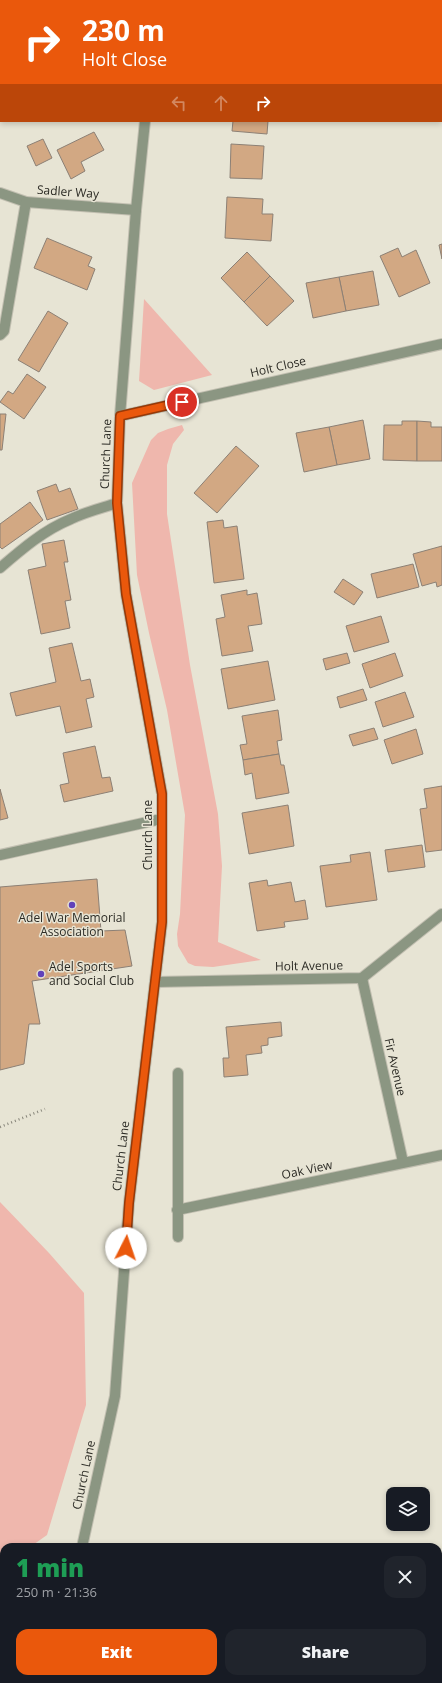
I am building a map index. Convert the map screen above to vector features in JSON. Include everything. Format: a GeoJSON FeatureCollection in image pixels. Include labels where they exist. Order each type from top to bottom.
{"type":"FeatureCollection","features":[{"type":"Feature","properties":{"kind":"street","name":"Church Lane"},"geometry":{"type":"LineString","coordinates":[[83,1543],[115,1396],[129,1203],[162,922],[162,794],[126,594],[117,503],[120,416],[136,210],[145,122]]}},
{"type":"Feature","properties":{"kind":"street","name":"Sadler Way"},"geometry":{"type":"LineString","coordinates":[[0,193],[26,202],[136,210]]}},
{"type":"Feature","properties":{"kind":"street"},"geometry":{"type":"LineString","coordinates":[[0,335],[4,331],[26,202]]}},
{"type":"Feature","properties":{"kind":"street","name":"Holt Close"},"geometry":{"type":"LineString","coordinates":[[120,416],[442,344]]}},
{"type":"Feature","properties":{"kind":"street"},"geometry":{"type":"LineString","coordinates":[[0,568],[50,529],[71,518],[117,503]]}},
{"type":"Feature","properties":{"kind":"street"},"geometry":{"type":"LineString","coordinates":[[0,855],[161,818]]}},
{"type":"Feature","properties":{"kind":"street"},"geometry":{"type":"LineString","coordinates":[[362,978],[442,914]]}},
{"type":"Feature","properties":{"kind":"street","name":"Holt Avenue"},"geometry":{"type":"LineString","coordinates":[[155,982],[362,978]]}},
{"type":"Feature","properties":{"kind":"street","name":"Fir Avenue"},"geometry":{"type":"LineString","coordinates":[[362,978],[403,1162]]}},
{"type":"Feature","properties":{"kind":"street"},"geometry":{"type":"LineString","coordinates":[[178,1073],[178,1237]]}},
{"type":"Feature","properties":{"kind":"street","name":"Oak View"},"geometry":{"type":"LineString","coordinates":[[177,1210],[442,1155]]}},
{"type":"Feature","properties":{"kind":"path"},"geometry":{"type":"LineString","coordinates":[[0,1127],[45,1109]]}},
{"type":"Feature","properties":{"kind":"shaded area"},"geometry":{"type":"Polygon","coordinates":[[[144,299],[212,375],[154,390],[139,381],[144,299]]]}},
{"type":"Feature","properties":{"kind":"shaded area"},"geometry":{"type":"Polygon","coordinates":[[[182,425],[184,430],[173,444],[167,465],[167,514],[190,665],[218,814],[222,866],[218,942],[261,960],[213,967],[195,966],[188,963],[178,946],[177,934],[180,914],[185,815],[167,710],[137,575],[132,483],[151,440],[158,433],[182,425]]]}},
{"type":"Feature","properties":{"kind":"shaded area"},"geometry":{"type":"Polygon","coordinates":[[[0,1202],[49,1253],[84,1293],[86,1405],[47,1535],[36,1543],[0,1543],[0,1202]]]}},
{"type":"Feature","properties":{"kind":"building"},"geometry":{"type":"Polygon","coordinates":[[[233,122],[268,122],[267,134],[232,131],[233,122]]]}},
{"type":"Feature","properties":{"kind":"building"},"geometry":{"type":"Polygon","coordinates":[[[94,132],[104,150],[81,162],[85,171],[71,179],[57,150],[94,132]]]}},
{"type":"Feature","properties":{"kind":"building"},"geometry":{"type":"Polygon","coordinates":[[[43,139],[52,158],[36,166],[27,146],[43,139]]]}},
{"type":"Feature","properties":{"kind":"building"},"geometry":{"type":"Polygon","coordinates":[[[231,144],[264,146],[262,179],[230,178],[231,144]]]}},
{"type":"Feature","properties":{"kind":"building"},"geometry":{"type":"Polygon","coordinates":[[[227,197],[263,199],[262,214],[273,214],[271,241],[225,238],[227,197]]]}},
{"type":"Feature","properties":{"kind":"building"},"geometry":{"type":"Polygon","coordinates":[[[47,238],[92,257],[88,266],[95,269],[87,290],[34,268],[47,238]]]}},
{"type":"Feature","properties":{"kind":"building"},"geometry":{"type":"Polygon","coordinates":[[[442,244],[442,259],[439,245],[442,244]]]}},
{"type":"Feature","properties":{"kind":"building"},"geometry":{"type":"Polygon","coordinates":[[[398,248],[402,257],[416,250],[430,283],[399,297],[380,256],[398,248]]]}},
{"type":"Feature","properties":{"kind":"building"},"geometry":{"type":"Polygon","coordinates":[[[247,252],[270,276],[244,302],[221,278],[247,252]]]}},
{"type":"Feature","properties":{"kind":"building"},"geometry":{"type":"Polygon","coordinates":[[[373,271],[379,305],[346,311],[339,277],[373,271]]]}},
{"type":"Feature","properties":{"kind":"building"},"geometry":{"type":"Polygon","coordinates":[[[270,276],[294,301],[267,326],[244,302],[270,276]]]}},
{"type":"Feature","properties":{"kind":"building"},"geometry":{"type":"Polygon","coordinates":[[[339,277],[346,311],[313,318],[306,283],[339,277]]]}},
{"type":"Feature","properties":{"kind":"building"},"geometry":{"type":"Polygon","coordinates":[[[48,311],[68,323],[39,372],[18,360],[48,311]]]}},
{"type":"Feature","properties":{"kind":"building"},"geometry":{"type":"Polygon","coordinates":[[[27,374],[46,387],[24,419],[0,402],[8,391],[13,394],[27,374]]]}},
{"type":"Feature","properties":{"kind":"building"},"geometry":{"type":"Polygon","coordinates":[[[0,414],[6,414],[2,450],[0,450],[0,414]]]}},
{"type":"Feature","properties":{"kind":"building"},"geometry":{"type":"Polygon","coordinates":[[[363,420],[370,459],[337,465],[329,427],[363,420]]]}},
{"type":"Feature","properties":{"kind":"building"},"geometry":{"type":"Polygon","coordinates":[[[402,421],[417,421],[417,461],[383,460],[384,425],[402,425],[402,421]]]}},
{"type":"Feature","properties":{"kind":"building"},"geometry":{"type":"Polygon","coordinates":[[[417,421],[431,422],[431,427],[442,427],[442,461],[417,461],[417,421]]]}},
{"type":"Feature","properties":{"kind":"building"},"geometry":{"type":"Polygon","coordinates":[[[329,427],[337,465],[304,472],[296,433],[329,427]]]}},
{"type":"Feature","properties":{"kind":"building"},"geometry":{"type":"Polygon","coordinates":[[[236,446],[259,466],[217,513],[194,493],[236,446]]]}},
{"type":"Feature","properties":{"kind":"building"},"geometry":{"type":"Polygon","coordinates":[[[56,484],[59,492],[70,488],[78,509],[47,520],[37,491],[56,484]]]}},
{"type":"Feature","properties":{"kind":"building"},"geometry":{"type":"Polygon","coordinates":[[[30,502],[43,520],[2,549],[0,547],[0,524],[30,502]]]}},
{"type":"Feature","properties":{"kind":"building"},"geometry":{"type":"Polygon","coordinates":[[[223,520],[224,528],[237,526],[244,579],[214,583],[207,522],[223,520]]]}},
{"type":"Feature","properties":{"kind":"building"},"geometry":{"type":"Polygon","coordinates":[[[64,540],[68,562],[64,562],[71,600],[65,601],[70,628],[41,634],[28,570],[46,566],[42,544],[64,540]]]}},
{"type":"Feature","properties":{"kind":"building"},"geometry":{"type":"Polygon","coordinates":[[[442,546],[442,585],[437,587],[436,582],[422,586],[413,554],[442,546]]]}},
{"type":"Feature","properties":{"kind":"building"},"geometry":{"type":"Polygon","coordinates":[[[413,564],[419,587],[377,598],[371,574],[413,564]]]}},
{"type":"Feature","properties":{"kind":"building"},"geometry":{"type":"Polygon","coordinates":[[[343,579],[363,592],[354,605],[334,592],[343,579]]]}},
{"type":"Feature","properties":{"kind":"building"},"geometry":{"type":"Polygon","coordinates":[[[247,590],[247,595],[257,593],[262,624],[248,626],[253,651],[222,656],[216,619],[225,617],[221,595],[247,590]]]}},
{"type":"Feature","properties":{"kind":"building"},"geometry":{"type":"Polygon","coordinates":[[[381,616],[389,642],[354,652],[346,626],[381,616]]]}},
{"type":"Feature","properties":{"kind":"building"},"geometry":{"type":"Polygon","coordinates":[[[72,643],[81,681],[90,679],[94,697],[86,699],[92,727],[66,733],[60,706],[16,716],[10,693],[56,682],[49,648],[72,643]]]}},
{"type":"Feature","properties":{"kind":"building"},"geometry":{"type":"Polygon","coordinates":[[[347,653],[350,663],[326,670],[323,659],[347,653]]]}},
{"type":"Feature","properties":{"kind":"building"},"geometry":{"type":"Polygon","coordinates":[[[395,653],[403,676],[370,688],[362,664],[395,653]]]}},
{"type":"Feature","properties":{"kind":"building"},"geometry":{"type":"Polygon","coordinates":[[[268,661],[275,700],[228,709],[221,669],[268,661]]]}},
{"type":"Feature","properties":{"kind":"building"},"geometry":{"type":"Polygon","coordinates":[[[363,689],[367,700],[340,708],[337,697],[363,689]]]}},
{"type":"Feature","properties":{"kind":"building"},"geometry":{"type":"Polygon","coordinates":[[[405,692],[414,717],[383,727],[375,702],[405,692]]]}},
{"type":"Feature","properties":{"kind":"building"},"geometry":{"type":"Polygon","coordinates":[[[278,710],[282,740],[277,741],[279,754],[243,760],[240,745],[247,744],[242,716],[278,710]]]}},
{"type":"Feature","properties":{"kind":"building"},"geometry":{"type":"Polygon","coordinates":[[[374,728],[378,739],[353,746],[349,735],[374,728]]]}},
{"type":"Feature","properties":{"kind":"building"},"geometry":{"type":"Polygon","coordinates":[[[416,729],[423,754],[392,764],[384,740],[416,729]]]}},
{"type":"Feature","properties":{"kind":"building"},"geometry":{"type":"Polygon","coordinates":[[[95,746],[102,778],[110,777],[113,791],[64,802],[60,785],[69,783],[63,753],[95,746]]]}},
{"type":"Feature","properties":{"kind":"building"},"geometry":{"type":"Polygon","coordinates":[[[279,754],[281,765],[284,765],[289,793],[256,799],[252,773],[245,775],[243,760],[279,754]]]}},
{"type":"Feature","properties":{"kind":"building"},"geometry":{"type":"Polygon","coordinates":[[[442,786],[442,850],[426,852],[420,809],[427,808],[424,789],[442,786]]]}},
{"type":"Feature","properties":{"kind":"building"},"geometry":{"type":"Polygon","coordinates":[[[0,789],[8,818],[0,820],[0,789]]]}},
{"type":"Feature","properties":{"kind":"building"},"geometry":{"type":"Polygon","coordinates":[[[288,805],[294,846],[249,854],[242,813],[288,805]]]}},
{"type":"Feature","properties":{"kind":"building"},"geometry":{"type":"Polygon","coordinates":[[[422,845],[425,867],[388,872],[385,850],[422,845]]]}},
{"type":"Feature","properties":{"kind":"building"},"geometry":{"type":"Polygon","coordinates":[[[370,852],[377,900],[326,907],[320,866],[351,862],[350,855],[370,852]]]}},
{"type":"Feature","properties":{"kind":"building","name":"Adel Sports and Social Club"},"geometry":{"type":"Polygon","coordinates":[[[97,879],[101,931],[125,930],[132,966],[32,981],[40,1024],[29,1024],[24,1064],[0,1070],[0,887],[97,879]]]}},
{"type":"Feature","properties":{"kind":"building"},"geometry":{"type":"Polygon","coordinates":[[[267,880],[268,886],[291,882],[295,902],[305,900],[308,919],[284,922],[285,927],[257,931],[249,883],[267,880]]]}},
{"type":"Feature","properties":{"kind":"building"},"geometry":{"type":"Polygon","coordinates":[[[281,1022],[282,1036],[268,1038],[268,1045],[261,1046],[262,1053],[246,1055],[248,1075],[224,1077],[223,1058],[229,1058],[226,1027],[281,1022]]]}},
{"type":"Feature","properties":{"kind":"place","name":"Adel War Memorial Association"},"geometry":{"type":"Point","coordinates":[72,905]}},
{"type":"Feature","properties":{"kind":"place","name":"Adel Sports and Social Club"},"geometry":{"type":"Point","coordinates":[41,974]}},
{"type":"Feature","properties":{"kind":"route"},"geometry":{"type":"LineString","coordinates":[[126,1248],[129,1203],[162,922],[162,794],[126,594],[117,503],[120,416],[182,402]]}}]}
